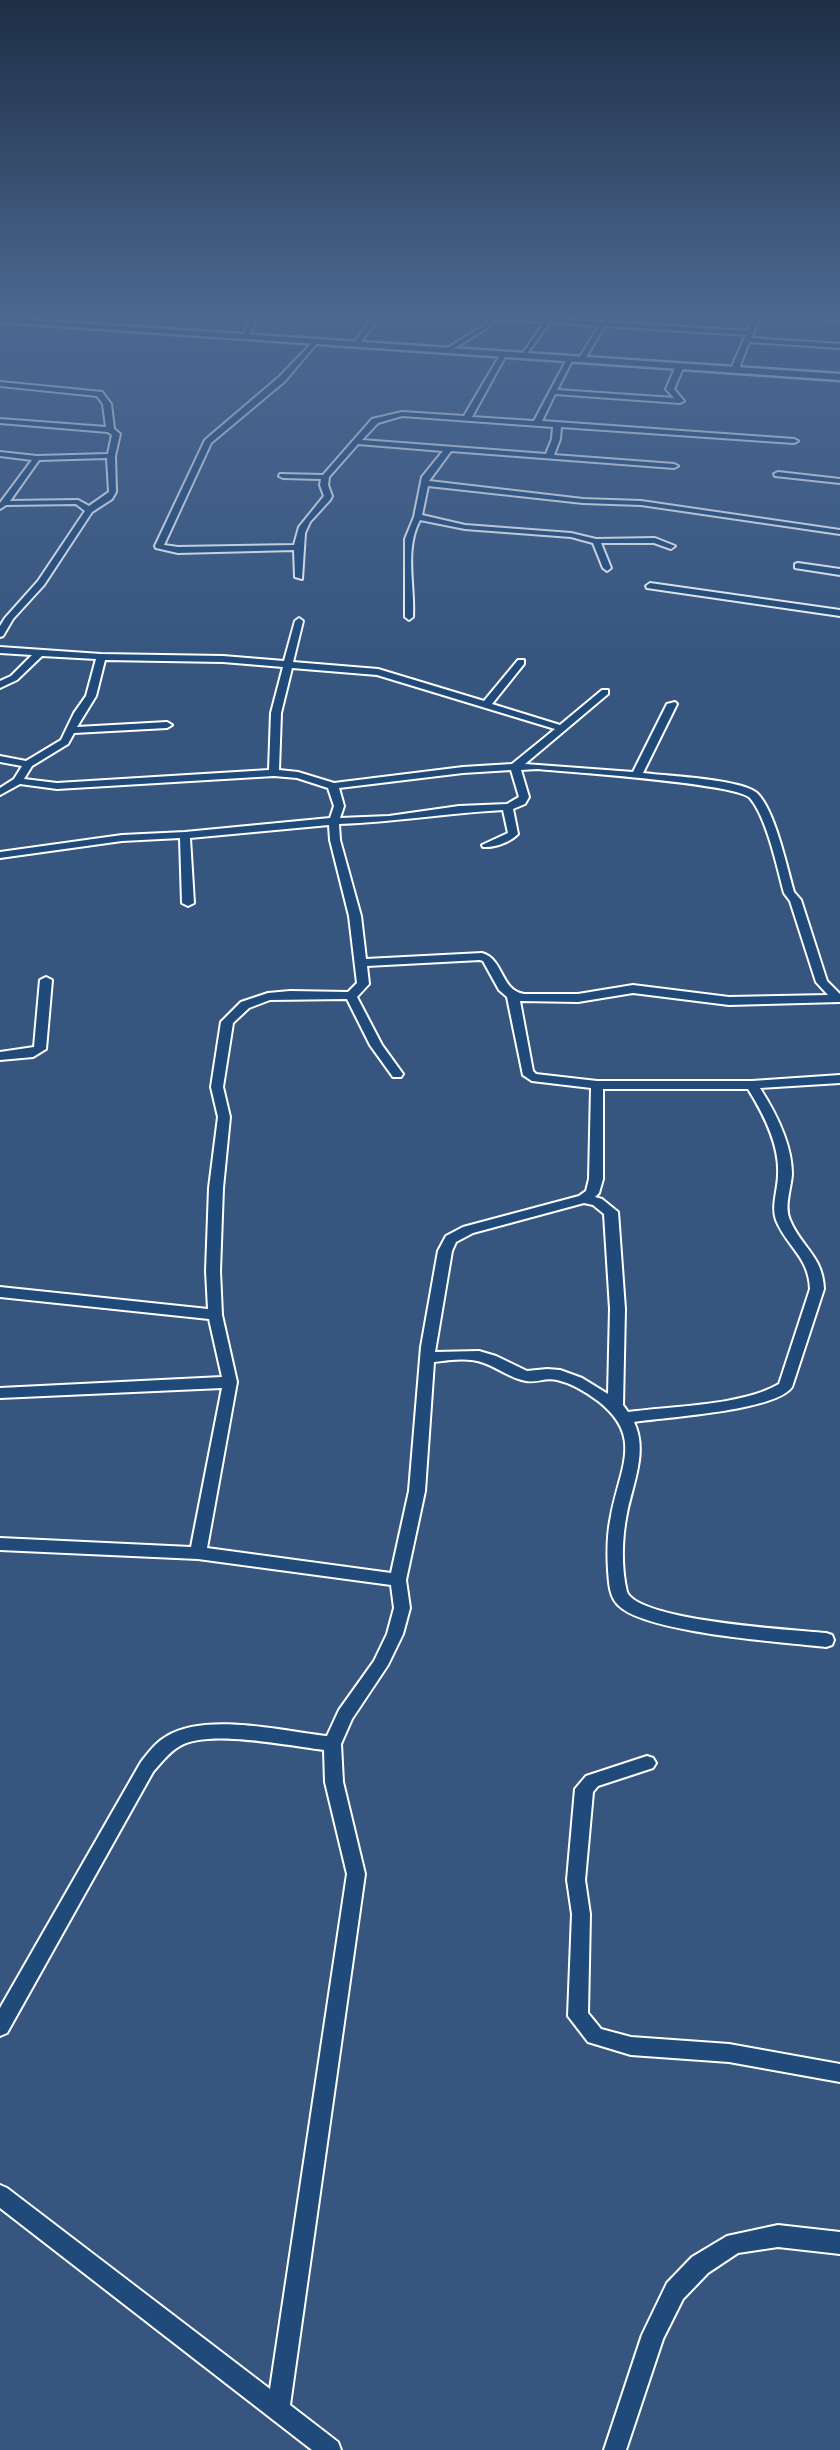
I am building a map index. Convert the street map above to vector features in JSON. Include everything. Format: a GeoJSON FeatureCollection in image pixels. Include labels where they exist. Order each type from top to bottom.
{"type":"FeatureCollection","features":[{"type":"Feature","properties":{"kind":"street"},"geometry":{"type":"LineString","coordinates":[[0,634],[9,618],[41,583],[89,510],[112,494],[116,485],[110,467],[111,456],[116,445],[116,434],[111,430]]}},
{"type":"Feature","properties":{"kind":"street"},"geometry":{"type":"LineString","coordinates":[[222,430],[208,442],[159,546],[178,550],[297,547]]}},
{"type":"Feature","properties":{"kind":"street"},"geometry":{"type":"LineString","coordinates":[[299,577],[297,547],[305,523],[326,502],[328,496],[324,485],[325,477],[367,430]]}},
{"type":"Feature","properties":{"kind":"street"},"geometry":{"type":"LineString","coordinates":[[549,457],[557,430]]}},
{"type":"Feature","properties":{"kind":"street"},"geometry":{"type":"LineString","coordinates":[[636,430],[794,441]]}},
{"type":"Feature","properties":{"kind":"street"},"geometry":{"type":"LineString","coordinates":[[356,442],[674,466]]}},
{"type":"Feature","properties":{"kind":"street"},"geometry":{"type":"LineString","coordinates":[[409,617],[410,582],[407,540],[411,525],[417,517],[424,483],[430,470],[448,450]]}},
{"type":"Feature","properties":{"kind":"street"},"geometry":{"type":"LineString","coordinates":[[0,454],[37,458],[111,456]]}},
{"type":"Feature","properties":{"kind":"street"},"geometry":{"type":"LineString","coordinates":[[3,506],[37,458]]}},
{"type":"Feature","properties":{"kind":"street"},"geometry":{"type":"LineString","coordinates":[[777,474],[840,481]]}},
{"type":"Feature","properties":{"kind":"street"},"geometry":{"type":"LineString","coordinates":[[283,476],[325,477]]}},
{"type":"Feature","properties":{"kind":"street"},"geometry":{"type":"LineString","coordinates":[[424,483],[583,501],[641,503],[840,532]]}},
{"type":"Feature","properties":{"kind":"street"},"geometry":{"type":"LineString","coordinates":[[3,506],[78,502],[89,510]]}},
{"type":"Feature","properties":{"kind":"street"},"geometry":{"type":"LineString","coordinates":[[417,517],[465,527],[571,535],[596,541],[656,540],[671,546]]}},
{"type":"Feature","properties":{"kind":"street"},"geometry":{"type":"LineString","coordinates":[[596,541],[607,568]]}},
{"type":"Feature","properties":{"kind":"street"},"geometry":{"type":"LineString","coordinates":[[798,566],[840,572]]}},
{"type":"Feature","properties":{"kind":"street"},"geometry":{"type":"LineString","coordinates":[[650,586],[840,613]]}},
{"type":"Feature","properties":{"kind":"street"},"geometry":{"type":"LineString","coordinates":[[274,773],[276,713],[299,621]]}},
{"type":"Feature","properties":{"kind":"street"},"geometry":{"type":"LineString","coordinates":[[0,650],[101,657],[223,659],[378,672],[561,728]]}},
{"type":"Feature","properties":{"kind":"street"},"geometry":{"type":"LineString","coordinates":[[0,685],[14,678],[39,652]]}},
{"type":"Feature","properties":{"kind":"street"},"geometry":{"type":"LineString","coordinates":[[0,792],[18,781],[28,764],[65,742],[91,696],[101,657]]}},
{"type":"Feature","properties":{"kind":"street"},"geometry":{"type":"LineString","coordinates":[[487,704],[521,662]]}},
{"type":"Feature","properties":{"kind":"street"},"geometry":{"type":"LineString","coordinates":[[515,767],[605,692]]}},
{"type":"Feature","properties":{"kind":"street"},"geometry":{"type":"LineString","coordinates":[[637,775],[672,704]]}},
{"type":"Feature","properties":{"kind":"street"},"geometry":{"type":"LineString","coordinates":[[70,730],[167,726]]}},
{"type":"Feature","properties":{"kind":"street"},"geometry":{"type":"LineString","coordinates":[[0,759],[28,764]]}},
{"type":"Feature","properties":{"kind":"street"},"geometry":{"type":"LineString","coordinates":[[18,781],[57,786],[274,773],[298,775],[333,786],[463,770],[537,766],[637,775],[741,789],[753,795],[773,835],[789,893],[795,900],[822,982],[839,998]]}},
{"type":"Feature","properties":{"kind":"street"},"geometry":{"type":"LineString","coordinates":[[0,855],[122,838],[185,835],[334,820],[389,819],[459,809],[508,807],[521,802],[524,797],[515,767]]}},
{"type":"Feature","properties":{"kind":"street"},"geometry":{"type":"LineString","coordinates":[[198,1553],[230,1382],[215,1315],[216,1188],[224,1117],[217,1087],[227,1022],[245,1005],[268,997],[351,996],[363,984],[355,916],[335,840],[334,820],[339,806],[333,786]]}},
{"type":"Feature","properties":{"kind":"street"},"geometry":{"type":"LineString","coordinates":[[487,845],[506,839],[513,834],[508,807]]}},
{"type":"Feature","properties":{"kind":"street"},"geometry":{"type":"LineString","coordinates":[[185,835],[188,903]]}},
{"type":"Feature","properties":{"kind":"street"},"geometry":{"type":"LineString","coordinates":[[359,963],[482,956],[488,959],[505,990],[513,996],[579,998],[633,989],[718,1000],[839,998]]}},
{"type":"Feature","properties":{"kind":"street"},"geometry":{"type":"LineString","coordinates":[[0,1056],[33,1053],[40,1049],[46,980]]}},
{"type":"Feature","properties":{"kind":"street"},"geometry":{"type":"LineString","coordinates":[[351,996],[376,1045],[397,1074]]}},
{"type":"Feature","properties":{"kind":"street"},"geometry":{"type":"LineString","coordinates":[[513,996],[527,1072],[532,1077],[597,1085],[752,1085],[840,1079]]}},
{"type":"Feature","properties":{"kind":"street"},"geometry":{"type":"LineString","coordinates":[[278,2409],[356,1874],[338,1805],[332,1743],[345,1715],[381,1665],[395,1634],[402,1608],[398,1580],[417,1491],[427,1358],[445,1251],[452,1239],[468,1230],[584,1199],[592,1193],[596,1179],[597,1085]]}},
{"type":"Feature","properties":{"kind":"street"},"geometry":{"type":"LineString","coordinates":[[619,1412],[748,1401],[779,1393],[784,1387],[817,1289],[817,1276],[796,1237],[783,1220],[785,1170],[773,1119],[752,1085]]}},
{"type":"Feature","properties":{"kind":"street"},"geometry":{"type":"LineString","coordinates":[[584,1199],[597,1202],[610,1212],[616,1256],[619,1412]]}},
{"type":"Feature","properties":{"kind":"street"},"geometry":{"type":"LineString","coordinates":[[0,1292],[215,1315]]}},
{"type":"Feature","properties":{"kind":"street"},"geometry":{"type":"LineString","coordinates":[[427,1358],[478,1356],[488,1358],[507,1370],[521,1375],[551,1373],[585,1386],[619,1412],[633,1435],[633,1458],[616,1532],[617,1585],[624,1601],[642,1611],[703,1626],[826,1640]]}},
{"type":"Feature","properties":{"kind":"street"},"geometry":{"type":"LineString","coordinates":[[0,1393],[230,1382]]}},
{"type":"Feature","properties":{"kind":"street"},"geometry":{"type":"LineString","coordinates":[[0,1544],[198,1553],[398,1580]]}},
{"type":"Feature","properties":{"kind":"street"},"geometry":{"type":"LineString","coordinates":[[0,2027],[147,1767],[161,1748],[178,1738],[218,1732],[332,1743]]}},
{"type":"Feature","properties":{"kind":"street"},"geometry":{"type":"LineString","coordinates":[[647,1763],[592,1781],[584,1789],[576,1880],[581,1914],[578,2016],[595,2036],[630,2046],[729,2053],[840,2073]]}},
{"type":"Feature","properties":{"kind":"street"},"geometry":{"type":"LineString","coordinates":[[0,2195],[330,2450]]}},
{"type":"Feature","properties":{"kind":"street"},"geometry":{"type":"LineString","coordinates":[[615,2450],[653,2335],[675,2291],[700,2265],[734,2243],[778,2236],[840,2243]]}}]}
